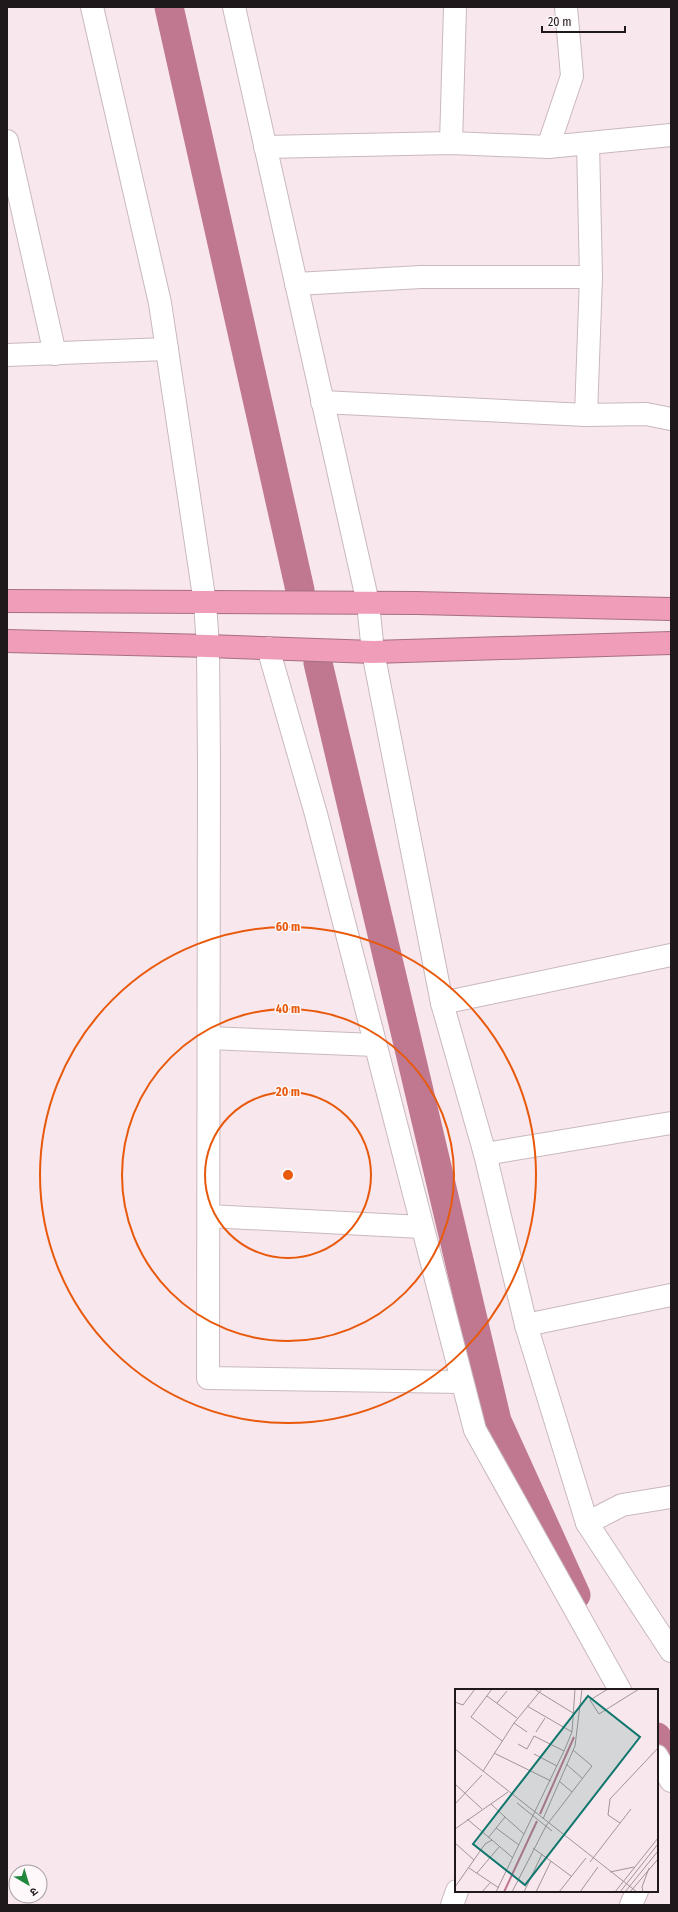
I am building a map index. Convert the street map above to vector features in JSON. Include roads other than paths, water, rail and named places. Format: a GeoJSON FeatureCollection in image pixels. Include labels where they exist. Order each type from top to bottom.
{"type":"FeatureCollection","features":[{"type":"Feature","properties":{"kind":"highway"},"geometry":{"type":"LineString","coordinates":[[7,601],[368,603],[671,609]]}},
{"type":"Feature","properties":{"kind":"highway"},"geometry":{"type":"LineString","coordinates":[[7,641],[373,652],[671,643]]}},
{"type":"Feature","properties":{"kind":"street"},"geometry":{"type":"LineString","coordinates":[[92,7],[160,303],[205,603],[208,646],[208,1378],[462,1382]]}},
{"type":"Feature","properties":{"kind":"street"},"geometry":{"type":"LineString","coordinates":[[234,7],[368,603],[373,652],[442,1003],[485,1154],[526,1325],[587,1523],[671,1651]]}},
{"type":"Feature","properties":{"kind":"street"},"geometry":{"type":"LineString","coordinates":[[451,143],[455,7]]}},
{"type":"Feature","properties":{"kind":"street"},"geometry":{"type":"LineString","coordinates":[[548,147],[572,76],[566,7]]}},
{"type":"Feature","properties":{"kind":"street"},"geometry":{"type":"LineString","coordinates":[[265,147],[451,143],[548,147],[671,135]]}},
{"type":"Feature","properties":{"kind":"street"},"geometry":{"type":"LineString","coordinates":[[7,141],[55,354]]}},
{"type":"Feature","properties":{"kind":"street"},"geometry":{"type":"LineString","coordinates":[[586,415],[591,277],[588,143]]}},
{"type":"Feature","properties":{"kind":"street"},"geometry":{"type":"LineString","coordinates":[[296,284],[421,277],[591,277]]}},
{"type":"Feature","properties":{"kind":"street"},"geometry":{"type":"LineString","coordinates":[[7,355],[167,349]]}},
{"type":"Feature","properties":{"kind":"street"},"geometry":{"type":"LineString","coordinates":[[322,402],[586,415],[646,414],[671,419]]}},
{"type":"Feature","properties":{"kind":"street"},"geometry":{"type":"LineString","coordinates":[[268,648],[316,814],[475,1430],[619,1689]]}},
{"type":"Feature","properties":{"kind":"street"},"geometry":{"type":"LineString","coordinates":[[442,1003],[671,955]]}},
{"type":"Feature","properties":{"kind":"street"},"geometry":{"type":"LineString","coordinates":[[209,1038],[375,1045]]}},
{"type":"Feature","properties":{"kind":"street"},"geometry":{"type":"LineString","coordinates":[[485,1154],[671,1123]]}},
{"type":"Feature","properties":{"kind":"street"},"geometry":{"type":"LineString","coordinates":[[209,1216],[422,1227]]}},
{"type":"Feature","properties":{"kind":"street"},"geometry":{"type":"LineString","coordinates":[[526,1325],[671,1295]]}},
{"type":"Feature","properties":{"kind":"street"},"geometry":{"type":"LineString","coordinates":[[587,1523],[622,1504],[671,1497]]}},
{"type":"Feature","properties":{"kind":"street"},"geometry":{"type":"LineString","coordinates":[[658,1758],[671,1781]]}},
{"type":"Feature","properties":{"kind":"street"},"geometry":{"type":"LineString","coordinates":[[452,1905],[457,1892]]}},
{"type":"Feature","properties":{"kind":"street"},"geometry":{"type":"LineString","coordinates":[[631,1905],[637,1892]]}},
{"type":"Feature","properties":{"kind":"waterway"},"geometry":{"type":"LineString","coordinates":[[169,7],[300,590]]}},
{"type":"Feature","properties":{"kind":"waterway"},"geometry":{"type":"LineString","coordinates":[[318,663],[497,1421],[576,1595]]}},
{"type":"Feature","properties":{"kind":"waterway"},"geometry":{"type":"LineString","coordinates":[[658,1738],[671,1758]]}}]}
